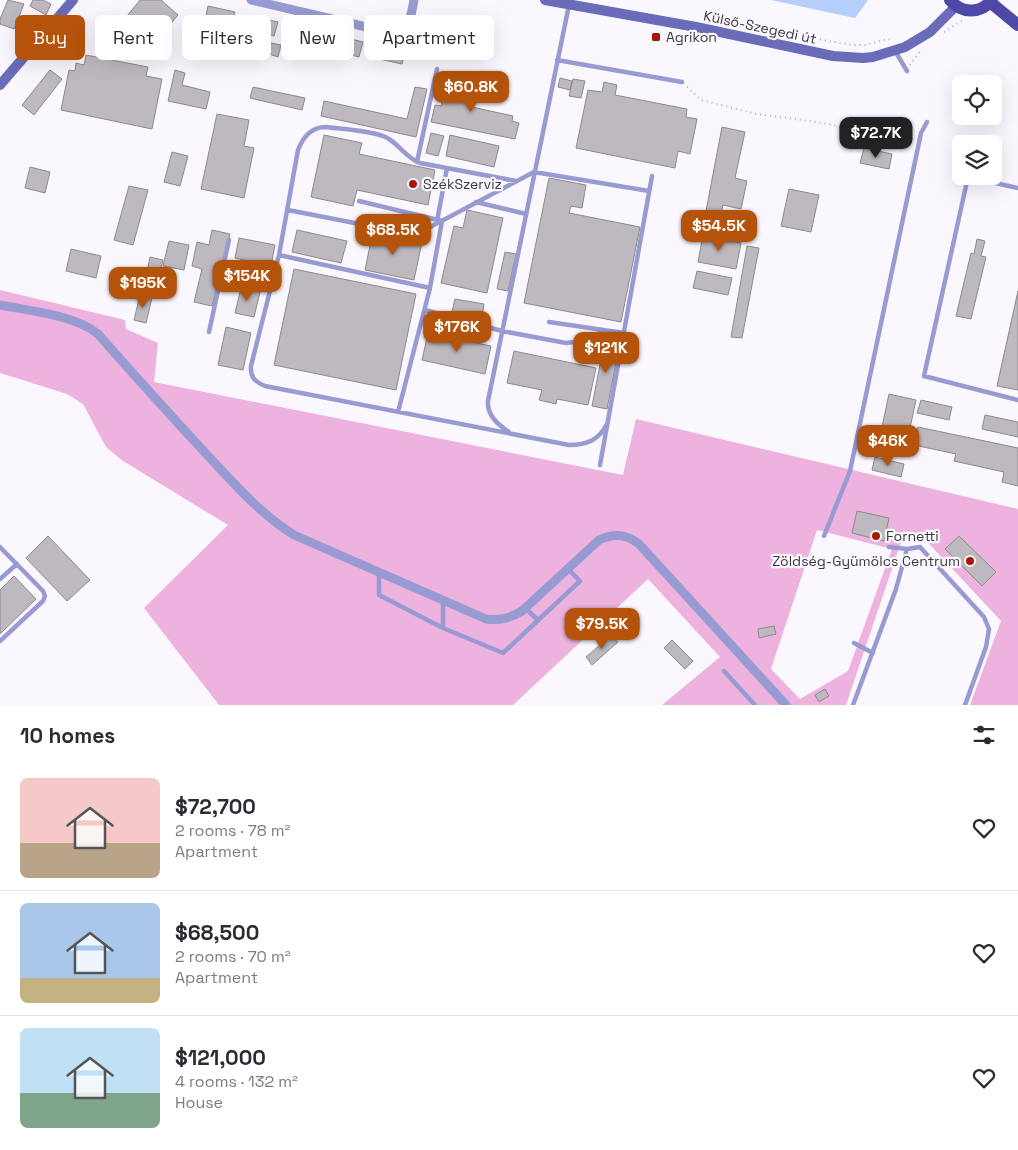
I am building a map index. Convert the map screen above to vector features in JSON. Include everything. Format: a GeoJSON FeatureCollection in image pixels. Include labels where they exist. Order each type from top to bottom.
{"type":"FeatureCollection","features":[{"type":"Feature","properties":{"kind":"main road"},"geometry":{"type":"LineString","coordinates":[[953,3],[961,9],[974,11],[991,1],[1018,25]]}},
{"type":"Feature","properties":{"kind":"street"},"geometry":{"type":"LineString","coordinates":[[0,85],[73,0]]}},
{"type":"Feature","properties":{"kind":"street"},"geometry":{"type":"LineString","coordinates":[[252,0],[392,33],[404,29],[408,25],[414,0]]}},
{"type":"Feature","properties":{"kind":"street","name":"Külső-Szegedi út"},"geometry":{"type":"LineString","coordinates":[[545,0],[696,27],[833,56],[874,57],[895,51],[930,32],[953,3]]}},
{"type":"Feature","properties":{"kind":"street"},"geometry":{"type":"LineString","coordinates":[[0,305],[77,321],[89,326],[257,508],[278,525],[294,535],[480,616],[495,620],[513,616],[525,608],[591,546],[608,536],[616,534],[631,538],[639,544],[786,705]]}},
{"type":"Feature","properties":{"kind":"lane"},"geometry":{"type":"LineString","coordinates":[[512,434],[495,421],[488,411],[488,406],[568,5]]}},
{"type":"Feature","properties":{"kind":"lane"},"geometry":{"type":"LineString","coordinates":[[895,51],[907,71]]}},
{"type":"Feature","properties":{"kind":"lane"},"geometry":{"type":"LineString","coordinates":[[557,60],[682,82]]}},
{"type":"Feature","properties":{"kind":"lane"},"geometry":{"type":"LineString","coordinates":[[417,162],[437,70]]}},
{"type":"Feature","properties":{"kind":"lane"},"geometry":{"type":"LineString","coordinates":[[824,536],[850,472],[921,133],[927,122]]}},
{"type":"Feature","properties":{"kind":"lane"},"geometry":{"type":"LineString","coordinates":[[516,181],[417,162],[385,137],[326,127],[318,128],[309,133],[298,150],[279,255],[250,371],[255,381],[264,386],[577,445],[596,439],[607,424]]}},
{"type":"Feature","properties":{"kind":"lane"},"geometry":{"type":"LineString","coordinates":[[398,412],[430,288],[438,221],[448,168]]}},
{"type":"Feature","properties":{"kind":"lane"},"geometry":{"type":"LineString","coordinates":[[288,210],[417,234],[438,221],[534,172],[649,191]]}},
{"type":"Feature","properties":{"kind":"lane"},"geometry":{"type":"LineString","coordinates":[[600,465],[652,176]]}},
{"type":"Feature","properties":{"kind":"lane"},"geometry":{"type":"LineString","coordinates":[[1018,188],[968,177],[924,376],[1018,400]]}},
{"type":"Feature","properties":{"kind":"lane"},"geometry":{"type":"LineString","coordinates":[[359,201],[438,221]]}},
{"type":"Feature","properties":{"kind":"lane"},"geometry":{"type":"LineString","coordinates":[[476,202],[526,214]]}},
{"type":"Feature","properties":{"kind":"lane"},"geometry":{"type":"LineString","coordinates":[[209,332],[229,240]]}},
{"type":"Feature","properties":{"kind":"lane"},"geometry":{"type":"LineString","coordinates":[[279,255],[430,288]]}},
{"type":"Feature","properties":{"kind":"lane"},"geometry":{"type":"LineString","coordinates":[[221,277],[271,286]]}},
{"type":"Feature","properties":{"kind":"lane"},"geometry":{"type":"LineString","coordinates":[[424,310],[502,331],[566,343],[583,341],[604,330]]}},
{"type":"Feature","properties":{"kind":"lane"},"geometry":{"type":"LineString","coordinates":[[549,322],[624,334]]}},
{"type":"Feature","properties":{"kind":"lane"},"geometry":{"type":"LineString","coordinates":[[0,546],[43,591],[45,596],[0,641]]}},
{"type":"Feature","properties":{"kind":"lane"},"geometry":{"type":"LineString","coordinates":[[889,547],[907,549],[920,547],[984,617],[988,629],[986,647],[965,705]]}},
{"type":"Feature","properties":{"kind":"lane"},"geometry":{"type":"LineString","coordinates":[[853,705],[896,589],[907,549]]}},
{"type":"Feature","properties":{"kind":"lane"},"geometry":{"type":"LineString","coordinates":[[0,579],[17,564]]}},
{"type":"Feature","properties":{"kind":"lane"},"geometry":{"type":"LineString","coordinates":[[378,572],[379,595],[443,628],[503,653],[580,581],[568,569]]}},
{"type":"Feature","properties":{"kind":"lane"},"geometry":{"type":"LineString","coordinates":[[443,601],[443,628]]}},
{"type":"Feature","properties":{"kind":"lane"},"geometry":{"type":"LineString","coordinates":[[525,608],[538,620]]}},
{"type":"Feature","properties":{"kind":"lane"},"geometry":{"type":"LineString","coordinates":[[854,643],[873,653]]}},
{"type":"Feature","properties":{"kind":"lane"},"geometry":{"type":"LineString","coordinates":[[724,671],[755,705]]}},
{"type":"Feature","properties":{"kind":"path"},"geometry":{"type":"LineString","coordinates":[[941,34],[964,19]]}},
{"type":"Feature","properties":{"kind":"path"},"geometry":{"type":"LineString","coordinates":[[741,26],[852,45],[865,45],[888,39],[891,40],[895,51]]}},
{"type":"Feature","properties":{"kind":"path"},"geometry":{"type":"LineString","coordinates":[[907,71],[926,44]]}},
{"type":"Feature","properties":{"kind":"path"},"geometry":{"type":"LineString","coordinates":[[682,82],[701,100],[757,114],[817,122],[876,134],[921,133]]}},
{"type":"Feature","properties":{"kind":"shaded area"},"geometry":{"type":"Polygon","coordinates":[[[0,290],[125,320],[126,329],[158,343],[154,382],[623,475],[636,419],[1018,509],[1018,705],[970,705],[1001,621],[920,534],[903,536],[846,705],[662,705],[720,657],[648,579],[513,705],[219,705],[144,608],[228,525],[123,461],[106,447],[83,404],[67,394],[0,373],[0,290]],[[817,530],[771,669],[800,699],[848,671],[892,549],[817,530]]]}},
{"type":"Feature","properties":{"kind":"water"},"geometry":{"type":"Polygon","coordinates":[[[771,0],[868,0],[855,18],[771,0]]]}},
{"type":"Feature","properties":{"kind":"building"},"geometry":{"type":"Polygon","coordinates":[[[8,0],[24,4],[20,15],[15,15],[14,29],[0,24],[0,19],[8,0]]]}},
{"type":"Feature","properties":{"kind":"building"},"geometry":{"type":"Polygon","coordinates":[[[33,0],[43,0],[51,4],[46,15],[30,6],[33,0]]]}},
{"type":"Feature","properties":{"kind":"building"},"geometry":{"type":"Polygon","coordinates":[[[140,0],[161,0],[178,15],[172,22],[172,15],[128,15],[140,0]]]}},
{"type":"Feature","properties":{"kind":"building"},"geometry":{"type":"Polygon","coordinates":[[[208,6],[235,12],[234,15],[206,15],[208,6]]]}},
{"type":"Feature","properties":{"kind":"building"},"geometry":{"type":"Polygon","coordinates":[[[271,20],[278,22],[274,36],[271,35],[271,20]]]}},
{"type":"Feature","properties":{"kind":"building"},"geometry":{"type":"Polygon","coordinates":[[[354,40],[363,42],[359,57],[354,56],[354,40]]]}},
{"type":"Feature","properties":{"kind":"building"},"geometry":{"type":"Polygon","coordinates":[[[271,43],[281,45],[278,57],[271,55],[271,43]]]}},
{"type":"Feature","properties":{"kind":"building"},"geometry":{"type":"Polygon","coordinates":[[[86,55],[95,57],[95,60],[112,60],[148,67],[146,76],[162,79],[152,129],[61,110],[69,70],[75,71],[76,63],[84,65],[86,55]]]}},
{"type":"Feature","properties":{"kind":"building"},"geometry":{"type":"Polygon","coordinates":[[[384,60],[403,60],[402,64],[384,60]]]}},
{"type":"Feature","properties":{"kind":"building"},"geometry":{"type":"Polygon","coordinates":[[[50,70],[62,79],[34,115],[22,105],[50,70]]]}},
{"type":"Feature","properties":{"kind":"building"},"geometry":{"type":"Polygon","coordinates":[[[175,70],[185,73],[182,85],[210,92],[206,109],[168,101],[175,70]]]}},
{"type":"Feature","properties":{"kind":"building"},"geometry":{"type":"Polygon","coordinates":[[[560,78],[572,81],[570,90],[558,87],[560,78]]]}},
{"type":"Feature","properties":{"kind":"building"},"geometry":{"type":"Polygon","coordinates":[[[573,79],[585,81],[581,98],[569,96],[573,79]]]}},
{"type":"Feature","properties":{"kind":"building"},"geometry":{"type":"Polygon","coordinates":[[[447,80],[476,86],[472,107],[513,116],[512,121],[519,123],[515,139],[431,122],[435,105],[441,106],[447,80]]]}},
{"type":"Feature","properties":{"kind":"building"},"geometry":{"type":"Polygon","coordinates":[[[604,82],[617,85],[615,95],[687,109],[686,117],[697,119],[690,154],[678,151],[675,168],[576,148],[588,90],[602,92],[604,82]]]}},
{"type":"Feature","properties":{"kind":"building"},"geometry":{"type":"Polygon","coordinates":[[[253,87],[305,98],[302,110],[250,98],[253,87]]]}},
{"type":"Feature","properties":{"kind":"building"},"geometry":{"type":"Polygon","coordinates":[[[415,87],[427,89],[416,137],[321,116],[324,101],[407,119],[415,87]]]}},
{"type":"Feature","properties":{"kind":"building"},"geometry":{"type":"Polygon","coordinates":[[[217,114],[249,120],[244,146],[254,148],[244,198],[201,189],[217,114]]]}},
{"type":"Feature","properties":{"kind":"building"},"geometry":{"type":"Polygon","coordinates":[[[722,127],[745,132],[735,178],[747,181],[741,209],[723,205],[721,214],[706,211],[722,127]]]}},
{"type":"Feature","properties":{"kind":"building"},"geometry":{"type":"Polygon","coordinates":[[[431,133],[444,136],[438,156],[426,153],[431,133]]]}},
{"type":"Feature","properties":{"kind":"building"},"geometry":{"type":"Polygon","coordinates":[[[324,135],[362,143],[359,154],[435,170],[428,205],[357,190],[353,206],[311,197],[324,135]]]}},
{"type":"Feature","properties":{"kind":"building"},"geometry":{"type":"Polygon","coordinates":[[[450,135],[499,146],[494,167],[446,156],[450,135]]]}},
{"type":"Feature","properties":{"kind":"building"},"geometry":{"type":"Polygon","coordinates":[[[864,148],[892,154],[889,169],[860,163],[864,148]]]}},
{"type":"Feature","properties":{"kind":"building"},"geometry":{"type":"Polygon","coordinates":[[[172,152],[188,156],[180,186],[164,182],[172,152]]]}},
{"type":"Feature","properties":{"kind":"building"},"geometry":{"type":"Polygon","coordinates":[[[30,167],[50,172],[45,193],[25,188],[30,167]]]}},
{"type":"Feature","properties":{"kind":"building"},"geometry":{"type":"Polygon","coordinates":[[[549,178],[586,185],[582,208],[571,206],[569,213],[640,227],[621,322],[524,303],[549,178]]]}},
{"type":"Feature","properties":{"kind":"building"},"geometry":{"type":"Polygon","coordinates":[[[129,186],[148,190],[133,245],[114,240],[129,186]]]}},
{"type":"Feature","properties":{"kind":"building"},"geometry":{"type":"Polygon","coordinates":[[[789,189],[819,195],[811,232],[781,226],[789,189]]]}},
{"type":"Feature","properties":{"kind":"building"},"geometry":{"type":"Polygon","coordinates":[[[467,210],[503,218],[487,293],[441,283],[454,226],[463,228],[467,210]]]}},
{"type":"Feature","properties":{"kind":"building"},"geometry":{"type":"Polygon","coordinates":[[[212,230],[230,234],[212,306],[194,302],[202,269],[192,266],[197,242],[209,245],[212,230]]]}},
{"type":"Feature","properties":{"kind":"building"},"geometry":{"type":"Polygon","coordinates":[[[297,230],[347,241],[341,263],[292,252],[297,230]]]}},
{"type":"Feature","properties":{"kind":"building"},"geometry":{"type":"Polygon","coordinates":[[[373,231],[422,242],[414,280],[365,270],[373,231]]]}},
{"type":"Feature","properties":{"kind":"building"},"geometry":{"type":"Polygon","coordinates":[[[703,235],[741,243],[736,269],[698,262],[703,235]]]}},
{"type":"Feature","properties":{"kind":"building"},"geometry":{"type":"Polygon","coordinates":[[[239,238],[275,245],[271,266],[235,258],[239,238]]]}},
{"type":"Feature","properties":{"kind":"building"},"geometry":{"type":"Polygon","coordinates":[[[977,239],[985,241],[981,256],[986,257],[971,319],[956,316],[971,253],[974,254],[977,239]]]}},
{"type":"Feature","properties":{"kind":"building"},"geometry":{"type":"Polygon","coordinates":[[[169,241],[189,245],[184,270],[163,266],[169,241]]]}},
{"type":"Feature","properties":{"kind":"building"},"geometry":{"type":"Polygon","coordinates":[[[747,246],[759,248],[742,338],[731,337],[747,246]]]}},
{"type":"Feature","properties":{"kind":"building"},"geometry":{"type":"Polygon","coordinates":[[[71,249],[101,256],[96,278],[66,271],[71,249]]]}},
{"type":"Feature","properties":{"kind":"building"},"geometry":{"type":"Polygon","coordinates":[[[505,252],[516,254],[508,291],[497,289],[505,252]]]}},
{"type":"Feature","properties":{"kind":"building"},"geometry":{"type":"Polygon","coordinates":[[[150,257],[163,260],[157,284],[145,281],[150,257]]]}},
{"type":"Feature","properties":{"kind":"building"},"geometry":{"type":"Polygon","coordinates":[[[294,269],[416,294],[396,390],[274,365],[294,269]]]}},
{"type":"Feature","properties":{"kind":"building"},"geometry":{"type":"Polygon","coordinates":[[[697,271],[732,278],[728,295],[693,288],[697,271]]]}},
{"type":"Feature","properties":{"kind":"building"},"geometry":{"type":"Polygon","coordinates":[[[241,288],[260,292],[254,317],[235,313],[241,288]]]}},
{"type":"Feature","properties":{"kind":"building"},"geometry":{"type":"Polygon","coordinates":[[[1018,291],[1018,390],[997,386],[1018,291]]]}},
{"type":"Feature","properties":{"kind":"building"},"geometry":{"type":"Polygon","coordinates":[[[140,295],[152,298],[146,323],[134,320],[140,295]]]}},
{"type":"Feature","properties":{"kind":"building"},"geometry":{"type":"Polygon","coordinates":[[[455,299],[484,304],[482,317],[452,312],[455,299]]]}},
{"type":"Feature","properties":{"kind":"building"},"geometry":{"type":"Polygon","coordinates":[[[226,327],[251,333],[243,370],[218,365],[226,327]]]}},
{"type":"Feature","properties":{"kind":"building"},"geometry":{"type":"Polygon","coordinates":[[[428,333],[491,346],[485,374],[422,360],[428,333]]]}},
{"type":"Feature","properties":{"kind":"building"},"geometry":{"type":"Polygon","coordinates":[[[605,339],[620,342],[607,409],[592,406],[605,339]]]}},
{"type":"Feature","properties":{"kind":"building"},"geometry":{"type":"Polygon","coordinates":[[[514,351],[596,368],[588,405],[557,399],[556,404],[539,400],[542,390],[507,383],[514,351]]]}},
{"type":"Feature","properties":{"kind":"building"},"geometry":{"type":"Polygon","coordinates":[[[889,394],[916,400],[907,442],[880,436],[889,394]]]}},
{"type":"Feature","properties":{"kind":"building"},"geometry":{"type":"Polygon","coordinates":[[[921,400],[952,407],[949,420],[917,413],[921,400]]]}},
{"type":"Feature","properties":{"kind":"building"},"geometry":{"type":"Polygon","coordinates":[[[985,415],[1018,422],[1018,437],[982,429],[985,415]]]}},
{"type":"Feature","properties":{"kind":"building"},"geometry":{"type":"Polygon","coordinates":[[[918,427],[1018,448],[1018,486],[1002,482],[1004,472],[954,461],[956,454],[914,445],[918,427]]]}},
{"type":"Feature","properties":{"kind":"building"},"geometry":{"type":"Polygon","coordinates":[[[875,457],[904,464],[901,477],[872,470],[875,457]]]}},
{"type":"Feature","properties":{"kind":"building"},"geometry":{"type":"Polygon","coordinates":[[[857,511],[889,518],[884,541],[852,533],[857,511]]]}},
{"type":"Feature","properties":{"kind":"building"},"geometry":{"type":"Polygon","coordinates":[[[48,536],[90,580],[67,601],[26,558],[48,536]]]}},
{"type":"Feature","properties":{"kind":"building","name":"Zöldség-Gyümölcs Centrum"},"geometry":{"type":"Polygon","coordinates":[[[959,536],[996,572],[982,586],[945,549],[959,536]]]}},
{"type":"Feature","properties":{"kind":"building"},"geometry":{"type":"Polygon","coordinates":[[[14,576],[36,599],[0,634],[0,590],[14,576]]]}},
{"type":"Feature","properties":{"kind":"building"},"geometry":{"type":"Polygon","coordinates":[[[774,626],[776,634],[759,638],[758,629],[774,626]]]}},
{"type":"Feature","properties":{"kind":"building"},"geometry":{"type":"Polygon","coordinates":[[[612,635],[618,642],[592,665],[586,657],[612,635]]]}},
{"type":"Feature","properties":{"kind":"building"},"geometry":{"type":"Polygon","coordinates":[[[672,640],[693,661],[685,669],[664,648],[672,640]]]}},
{"type":"Feature","properties":{"kind":"building"},"geometry":{"type":"Polygon","coordinates":[[[825,689],[829,696],[819,702],[815,695],[825,689]]]}},
{"type":"Feature","properties":{"kind":"place","name":"Agrikon"},"geometry":{"type":"Point","coordinates":[656,37]}},
{"type":"Feature","properties":{"kind":"place","name":"SzékSzerviz"},"geometry":{"type":"Point","coordinates":[413,184]}},
{"type":"Feature","properties":{"kind":"place","name":"Fornetti"},"geometry":{"type":"Point","coordinates":[876,536]}},
{"type":"Feature","properties":{"kind":"place","name":"Zöldség-Gyümölcs Centrum"},"geometry":{"type":"Point","coordinates":[970,561]}}]}
